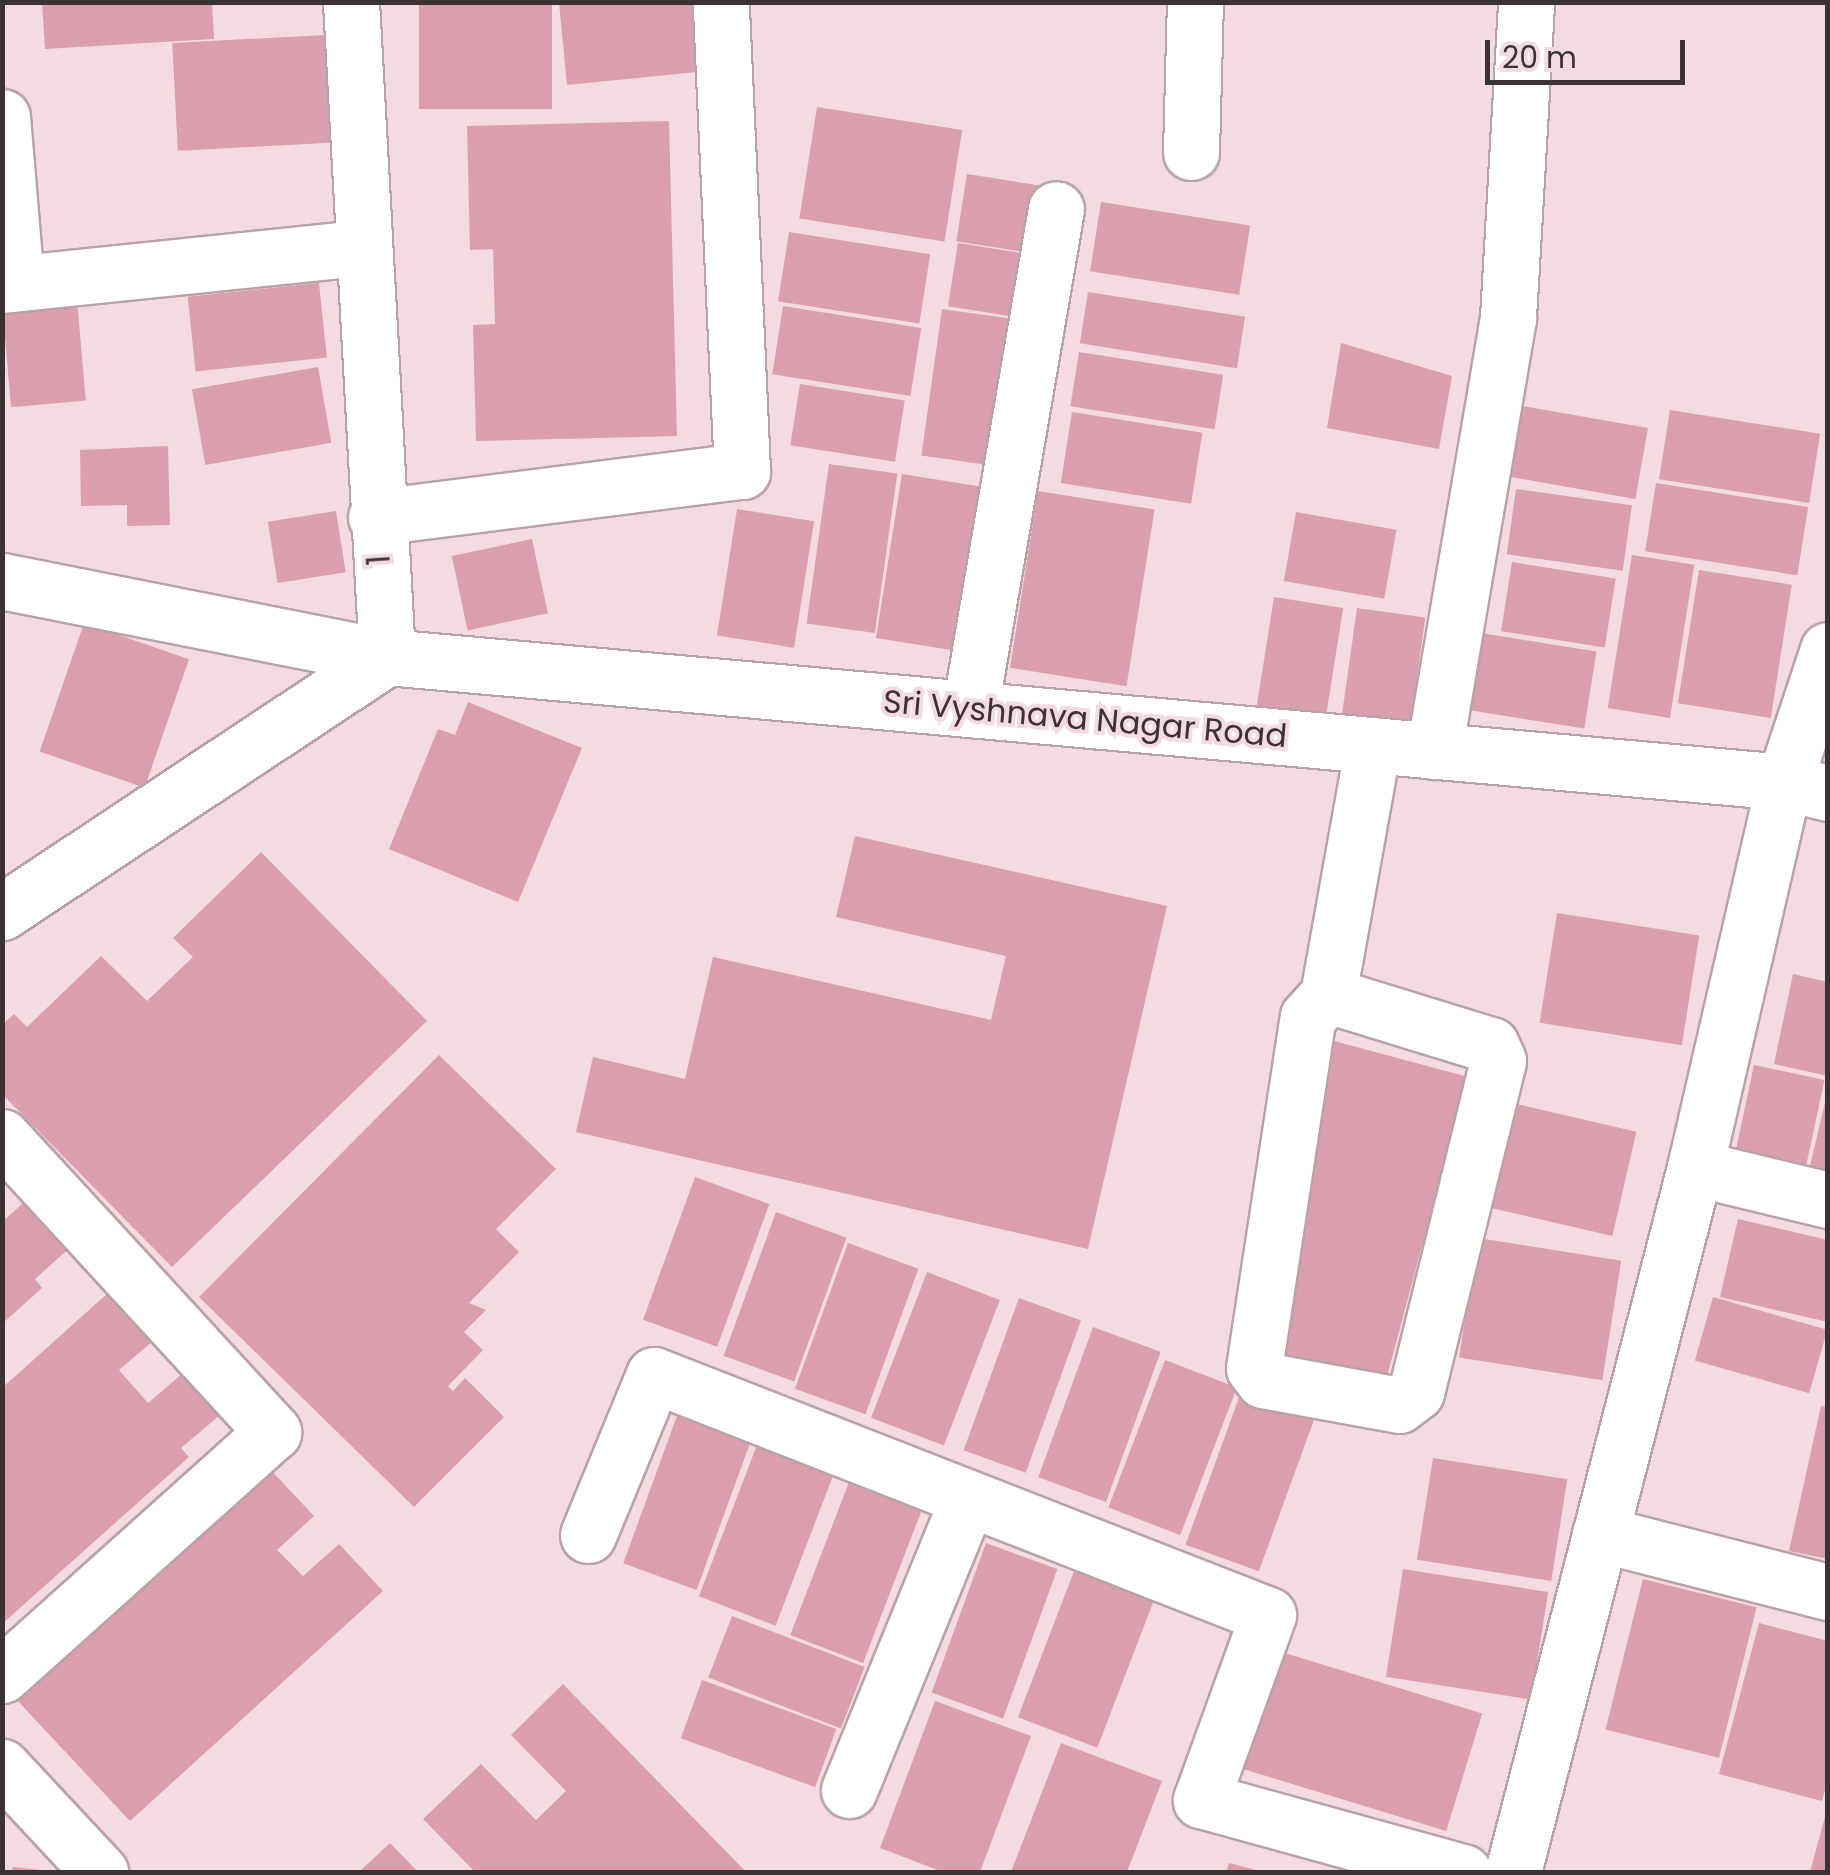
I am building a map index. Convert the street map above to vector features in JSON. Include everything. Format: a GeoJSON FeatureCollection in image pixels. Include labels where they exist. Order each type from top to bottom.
{"type":"FeatureCollection","features":[{"type":"Feature","properties":{"kind":"street","name":"1"},"geometry":{"type":"LineString","coordinates":[[352,2],[376,518],[387,658]]}},
{"type":"Feature","properties":{"kind":"street"},"geometry":{"type":"LineString","coordinates":[[376,518],[742,471],[721,2]]}},
{"type":"Feature","properties":{"kind":"street"},"geometry":{"type":"LineString","coordinates":[[1191,152],[1195,2]]}},
{"type":"Feature","properties":{"kind":"street"},"geometry":{"type":"LineString","coordinates":[[1434,751],[1508,316],[1526,2]]}},
{"type":"Feature","properties":{"kind":"street"},"geometry":{"type":"LineString","coordinates":[[2,117],[9,284],[362,248]]}},
{"type":"Feature","properties":{"kind":"street"},"geometry":{"type":"LineString","coordinates":[[970,709],[1056,208]]}},
{"type":"Feature","properties":{"kind":"street"},"geometry":{"type":"LineString","coordinates":[[2,550],[24,586]]}},
{"type":"Feature","properties":{"kind":"street","name":"Sri Vyshnava Nagar Road"},"geometry":{"type":"LineString","coordinates":[[24,586],[387,658],[1372,745],[1806,788]]}},
{"type":"Feature","properties":{"kind":"street"},"geometry":{"type":"LineString","coordinates":[[1513,1872],[1695,1168],[1806,788],[1828,650]]}},
{"type":"Feature","properties":{"kind":"street"},"geometry":{"type":"LineString","coordinates":[[2,912],[387,658]]}},
{"type":"Feature","properties":{"kind":"street"},"geometry":{"type":"LineString","coordinates":[[1328,996],[1492,1045],[1498,1061],[1416,1392],[1399,1404],[1264,1380],[1254,1368],[1308,1016],[1328,996],[1372,745]]}},
{"type":"Feature","properties":{"kind":"street"},"geometry":{"type":"LineString","coordinates":[[2,1137],[272,1432],[2,1675]]}},
{"type":"Feature","properties":{"kind":"street"},"geometry":{"type":"LineString","coordinates":[[1695,1168],[1828,1200]]}},
{"type":"Feature","properties":{"kind":"street"},"geometry":{"type":"LineString","coordinates":[[588,1535],[654,1374],[1268,1616],[1201,1800],[1463,1872]]}},
{"type":"Feature","properties":{"kind":"street"},"geometry":{"type":"LineString","coordinates":[[849,1790],[968,1499]]}},
{"type":"Feature","properties":{"kind":"street"},"geometry":{"type":"LineString","coordinates":[[1600,1534],[1828,1592]]}},
{"type":"Feature","properties":{"kind":"street"},"geometry":{"type":"LineString","coordinates":[[2,1767],[100,1872]]}},
{"type":"Feature","properties":{"kind":"building"},"geometry":{"type":"Polygon","coordinates":[[[42,2],[212,2],[214,39],[45,49],[42,2]]]}},
{"type":"Feature","properties":{"kind":"building"},"geometry":{"type":"Polygon","coordinates":[[[419,2],[552,2],[552,109],[419,109],[419,2]]]}},
{"type":"Feature","properties":{"kind":"building"},"geometry":{"type":"Polygon","coordinates":[[[559,2],[700,2],[707,71],[567,85],[559,2]]]}},
{"type":"Feature","properties":{"kind":"building"},"geometry":{"type":"Polygon","coordinates":[[[325,35],[331,143],[178,151],[172,43],[325,35]]]}},
{"type":"Feature","properties":{"kind":"building"},"geometry":{"type":"Polygon","coordinates":[[[817,107],[962,130],[945,242],[799,219],[817,107]]]}},
{"type":"Feature","properties":{"kind":"building"},"geometry":{"type":"Polygon","coordinates":[[[669,121],[677,436],[476,441],[473,325],[495,324],[493,249],[470,250],[467,126],[669,121]]]}},
{"type":"Feature","properties":{"kind":"building"},"geometry":{"type":"Polygon","coordinates":[[[967,174],[1038,185],[1027,252],[956,241],[967,174]]]}},
{"type":"Feature","properties":{"kind":"building"},"geometry":{"type":"Polygon","coordinates":[[[1101,202],[1250,226],[1239,295],[1090,271],[1101,202]]]}},
{"type":"Feature","properties":{"kind":"building"},"geometry":{"type":"Polygon","coordinates":[[[789,232],[930,254],[919,324],[778,301],[789,232]]]}},
{"type":"Feature","properties":{"kind":"building"},"geometry":{"type":"Polygon","coordinates":[[[958,243],[1027,254],[1017,317],[948,306],[958,243]]]}},
{"type":"Feature","properties":{"kind":"building"},"geometry":{"type":"Polygon","coordinates":[[[319,283],[327,358],[196,371],[188,297],[319,283]]]}},
{"type":"Feature","properties":{"kind":"building"},"geometry":{"type":"Polygon","coordinates":[[[1088,292],[1245,317],[1237,368],[1080,343],[1088,292]]]}},
{"type":"Feature","properties":{"kind":"building"},"geometry":{"type":"Polygon","coordinates":[[[77,300],[86,401],[11,407],[2,307],[77,300]]]}},
{"type":"Feature","properties":{"kind":"building"},"geometry":{"type":"Polygon","coordinates":[[[783,306],[921,328],[910,396],[772,374],[783,306]]]}},
{"type":"Feature","properties":{"kind":"building"},"geometry":{"type":"Polygon","coordinates":[[[942,309],[1017,320],[997,466],[921,456],[942,309]]]}},
{"type":"Feature","properties":{"kind":"building"},"geometry":{"type":"Polygon","coordinates":[[[1341,343],[1452,376],[1439,449],[1327,428],[1341,343]]]}},
{"type":"Feature","properties":{"kind":"building"},"geometry":{"type":"Polygon","coordinates":[[[1079,352],[1223,375],[1215,429],[1070,406],[1079,352]]]}},
{"type":"Feature","properties":{"kind":"building"},"geometry":{"type":"Polygon","coordinates":[[[318,367],[331,443],[205,465],[192,389],[318,367]]]}},
{"type":"Feature","properties":{"kind":"building"},"geometry":{"type":"Polygon","coordinates":[[[800,384],[905,401],[895,462],[790,445],[800,384]]]}},
{"type":"Feature","properties":{"kind":"building"},"geometry":{"type":"Polygon","coordinates":[[[1517,405],[1648,428],[1635,499],[1504,476],[1517,405]]]}},
{"type":"Feature","properties":{"kind":"building"},"geometry":{"type":"Polygon","coordinates":[[[1670,410],[1820,434],[1809,503],[1659,479],[1670,410]]]}},
{"type":"Feature","properties":{"kind":"building"},"geometry":{"type":"Polygon","coordinates":[[[1072,412],[1202,433],[1191,504],[1061,483],[1072,412]]]}},
{"type":"Feature","properties":{"kind":"building"},"geometry":{"type":"Polygon","coordinates":[[[168,446],[170,525],[127,526],[127,505],[81,506],[80,450],[168,446]]]}},
{"type":"Feature","properties":{"kind":"building"},"geometry":{"type":"Polygon","coordinates":[[[829,464],[897,474],[875,633],[807,623],[829,464]]]}},
{"type":"Feature","properties":{"kind":"building"},"geometry":{"type":"Polygon","coordinates":[[[902,474],[982,487],[956,651],[876,638],[902,474]]]}},
{"type":"Feature","properties":{"kind":"building"},"geometry":{"type":"Polygon","coordinates":[[[1656,483],[1808,507],[1797,575],[1645,551],[1656,483]]]}},
{"type":"Feature","properties":{"kind":"building"},"geometry":{"type":"Polygon","coordinates":[[[1516,489],[1632,505],[1623,571],[1507,554],[1516,489]]]}},
{"type":"Feature","properties":{"kind":"building"},"geometry":{"type":"Polygon","coordinates":[[[1038,491],[1155,509],[1127,686],[1010,668],[1038,491]]]}},
{"type":"Feature","properties":{"kind":"building"},"geometry":{"type":"Polygon","coordinates":[[[737,509],[814,521],[794,648],[717,635],[737,509]]]}},
{"type":"Feature","properties":{"kind":"building"},"geometry":{"type":"Polygon","coordinates":[[[336,511],[346,572],[278,583],[268,522],[336,511]]]}},
{"type":"Feature","properties":{"kind":"building"},"geometry":{"type":"Polygon","coordinates":[[[1296,512],[1396,530],[1384,599],[1284,581],[1296,512]]]}},
{"type":"Feature","properties":{"kind":"building"},"geometry":{"type":"Polygon","coordinates":[[[532,539],[548,613],[468,630],[452,556],[532,539]]]}},
{"type":"Feature","properties":{"kind":"building"},"geometry":{"type":"Polygon","coordinates":[[[1632,555],[1694,565],[1670,718],[1608,708],[1632,555]]]}},
{"type":"Feature","properties":{"kind":"building"},"geometry":{"type":"Polygon","coordinates":[[[1512,562],[1616,578],[1605,648],[1501,631],[1512,562]]]}},
{"type":"Feature","properties":{"kind":"building"},"geometry":{"type":"Polygon","coordinates":[[[1699,570],[1792,585],[1771,718],[1678,703],[1699,570]]]}},
{"type":"Feature","properties":{"kind":"building"},"geometry":{"type":"Polygon","coordinates":[[[1274,597],[1343,608],[1324,731],[1254,720],[1274,597]]]}},
{"type":"Feature","properties":{"kind":"building"},"geometry":{"type":"Polygon","coordinates":[[[1357,608],[1425,618],[1409,733],[1341,724],[1357,608]]]}},
{"type":"Feature","properties":{"kind":"building"},"geometry":{"type":"Polygon","coordinates":[[[84,623],[189,659],[145,788],[40,752],[84,623]]]}},
{"type":"Feature","properties":{"kind":"building"},"geometry":{"type":"Polygon","coordinates":[[[1474,632],[1596,651],[1584,728],[1462,709],[1474,632]]]}},
{"type":"Feature","properties":{"kind":"building"},"geometry":{"type":"Polygon","coordinates":[[[468,702],[582,748],[518,902],[389,849],[438,729],[455,735],[468,702]]]}},
{"type":"Feature","properties":{"kind":"building"},"geometry":{"type":"Polygon","coordinates":[[[855,836],[1167,906],[1088,1249],[576,1132],[593,1057],[685,1079],[713,957],[991,1020],[1006,956],[836,917],[855,836]]]}},
{"type":"Feature","properties":{"kind":"building"},"geometry":{"type":"Polygon","coordinates":[[[261,852],[427,1021],[172,1267],[2,1094],[2,1025],[14,1014],[27,1027],[101,956],[147,1001],[193,957],[173,938],[261,852]]]}},
{"type":"Feature","properties":{"kind":"building"},"geometry":{"type":"Polygon","coordinates":[[[1557,913],[1699,936],[1682,1045],[1540,1023],[1557,913]]]}},
{"type":"Feature","properties":{"kind":"building"},"geometry":{"type":"Polygon","coordinates":[[[1793,974],[1828,982],[1828,1076],[1774,1064],[1793,974]]]}},
{"type":"Feature","properties":{"kind":"building"},"geometry":{"type":"Polygon","coordinates":[[[1334,1041],[1467,1077],[1379,1405],[1246,1369],[1334,1041]]]}},
{"type":"Feature","properties":{"kind":"building"},"geometry":{"type":"Polygon","coordinates":[[[439,1055],[556,1169],[496,1229],[519,1252],[469,1303],[486,1310],[464,1332],[483,1350],[448,1386],[453,1391],[465,1378],[504,1417],[414,1507],[199,1297],[439,1055]]]}},
{"type":"Feature","properties":{"kind":"building"},"geometry":{"type":"Polygon","coordinates":[[[1754,1065],[1824,1080],[1806,1167],[1735,1152],[1754,1065]]]}},
{"type":"Feature","properties":{"kind":"building"},"geometry":{"type":"Polygon","coordinates":[[[1828,1090],[1828,1174],[1809,1170],[1828,1090]]]}},
{"type":"Feature","properties":{"kind":"building"},"geometry":{"type":"Polygon","coordinates":[[[1499,1100],[1636,1132],[1612,1236],[1475,1204],[1499,1100]]]}},
{"type":"Feature","properties":{"kind":"building"},"geometry":{"type":"Polygon","coordinates":[[[695,1177],[769,1204],[717,1347],[643,1320],[695,1177]]]}},
{"type":"Feature","properties":{"kind":"building"},"geometry":{"type":"Polygon","coordinates":[[[31,1196],[74,1244],[35,1279],[42,1288],[2,1324],[2,1222],[31,1196]]]}},
{"type":"Feature","properties":{"kind":"building"},"geometry":{"type":"Polygon","coordinates":[[[776,1212],[846,1238],[794,1381],[724,1356],[776,1212]]]}},
{"type":"Feature","properties":{"kind":"building"},"geometry":{"type":"Polygon","coordinates":[[[1738,1219],[1828,1240],[1828,1322],[1720,1297],[1738,1219]]]}},
{"type":"Feature","properties":{"kind":"building"},"geometry":{"type":"Polygon","coordinates":[[[1478,1238],[1621,1261],[1602,1380],[1459,1358],[1478,1238]]]}},
{"type":"Feature","properties":{"kind":"building"},"geometry":{"type":"Polygon","coordinates":[[[848,1243],[918,1269],[865,1414],[795,1389],[848,1243]]]}},
{"type":"Feature","properties":{"kind":"building"},"geometry":{"type":"Polygon","coordinates":[[[927,1272],[1000,1300],[944,1446],[871,1418],[927,1272]]]}},
{"type":"Feature","properties":{"kind":"building"},"geometry":{"type":"Polygon","coordinates":[[[108,1293],[153,1341],[119,1370],[148,1403],[182,1374],[220,1415],[181,1448],[189,1457],[2,1624],[2,1388],[108,1293]]]}},
{"type":"Feature","properties":{"kind":"building"},"geometry":{"type":"Polygon","coordinates":[[[1713,1297],[1827,1330],[1809,1393],[1695,1360],[1713,1297]]]}},
{"type":"Feature","properties":{"kind":"building"},"geometry":{"type":"Polygon","coordinates":[[[1019,1298],[1081,1321],[1026,1473],[964,1450],[1019,1298]]]}},
{"type":"Feature","properties":{"kind":"building"},"geometry":{"type":"Polygon","coordinates":[[[1093,1327],[1161,1352],[1106,1502],[1038,1477],[1093,1327]]]}},
{"type":"Feature","properties":{"kind":"building"},"geometry":{"type":"Polygon","coordinates":[[[1165,1360],[1237,1388],[1180,1535],[1108,1508],[1165,1360]]]}},
{"type":"Feature","properties":{"kind":"building"},"geometry":{"type":"Polygon","coordinates":[[[1244,1384],[1317,1411],[1259,1571],[1186,1545],[1244,1384]]]}},
{"type":"Feature","properties":{"kind":"building"},"geometry":{"type":"Polygon","coordinates":[[[1821,1406],[1828,1407],[1828,1559],[1789,1551],[1821,1406]]]}},
{"type":"Feature","properties":{"kind":"building"},"geometry":{"type":"Polygon","coordinates":[[[678,1413],[751,1440],[697,1590],[623,1563],[678,1413]]]}},
{"type":"Feature","properties":{"kind":"building"},"geometry":{"type":"Polygon","coordinates":[[[757,1445],[834,1474],[775,1626],[699,1596],[757,1445]]]}},
{"type":"Feature","properties":{"kind":"building"},"geometry":{"type":"Polygon","coordinates":[[[1433,1458],[1567,1479],[1551,1581],[1417,1560],[1433,1458]]]}},
{"type":"Feature","properties":{"kind":"building"},"geometry":{"type":"Polygon","coordinates":[[[268,1467],[314,1516],[277,1550],[303,1576],[339,1544],[383,1591],[130,1821],[15,1698],[268,1467]]]}},
{"type":"Feature","properties":{"kind":"building"},"geometry":{"type":"Polygon","coordinates":[[[849,1482],[922,1510],[863,1663],[790,1635],[849,1482]]]}},
{"type":"Feature","properties":{"kind":"building"},"geometry":{"type":"Polygon","coordinates":[[[986,1543],[1057,1569],[1003,1718],[932,1692],[986,1543]]]}},
{"type":"Feature","properties":{"kind":"building"},"geometry":{"type":"Polygon","coordinates":[[[1076,1566],[1155,1596],[1097,1748],[1018,1717],[1076,1566]]]}},
{"type":"Feature","properties":{"kind":"building"},"geometry":{"type":"Polygon","coordinates":[[[1403,1569],[1548,1592],[1531,1700],[1386,1677],[1403,1569]]]}},
{"type":"Feature","properties":{"kind":"building"},"geometry":{"type":"Polygon","coordinates":[[[1643,1579],[1757,1607],[1719,1758],[1606,1729],[1643,1579]]]}},
{"type":"Feature","properties":{"kind":"building"},"geometry":{"type":"Polygon","coordinates":[[[732,1616],[865,1667],[841,1729],[708,1678],[732,1616]]]}},
{"type":"Feature","properties":{"kind":"building"},"geometry":{"type":"Polygon","coordinates":[[[1759,1623],[1828,1641],[1828,1779],[1822,1801],[1719,1774],[1759,1623]]]}},
{"type":"Feature","properties":{"kind":"building"},"geometry":{"type":"Polygon","coordinates":[[[1268,1648],[1482,1713],[1446,1831],[1232,1766],[1268,1648]]]}},
{"type":"Feature","properties":{"kind":"building"},"geometry":{"type":"Polygon","coordinates":[[[702,1680],[836,1729],[815,1787],[681,1738],[702,1680]]]}},
{"type":"Feature","properties":{"kind":"building"},"geometry":{"type":"Polygon","coordinates":[[[563,1684],[746,1872],[475,1872],[423,1819],[481,1764],[536,1820],[566,1791],[511,1735],[563,1684]]]}},
{"type":"Feature","properties":{"kind":"building"},"geometry":{"type":"Polygon","coordinates":[[[935,1701],[1031,1736],[980,1872],[943,1872],[880,1848],[935,1701]]]}},
{"type":"Feature","properties":{"kind":"building"},"geometry":{"type":"Polygon","coordinates":[[[1061,1743],[1162,1781],[1127,1872],[1011,1872],[1061,1743]]]}},
{"type":"Feature","properties":{"kind":"building"},"geometry":{"type":"Polygon","coordinates":[[[1826,1813],[1828,1872],[1810,1872],[1826,1813]]]}},
{"type":"Feature","properties":{"kind":"building"},"geometry":{"type":"Polygon","coordinates":[[[390,1843],[418,1872],[359,1872],[390,1843]]]}},
{"type":"Feature","properties":{"kind":"building"},"geometry":{"type":"Polygon","coordinates":[[[1229,1863],[1260,1871],[1260,1872],[1226,1872],[1229,1863]]]}},
{"type":"Feature","properties":{"kind":"building"},"geometry":{"type":"Polygon","coordinates":[[[13,1867],[41,1870],[41,1872],[12,1872],[13,1867]]]}}]}
